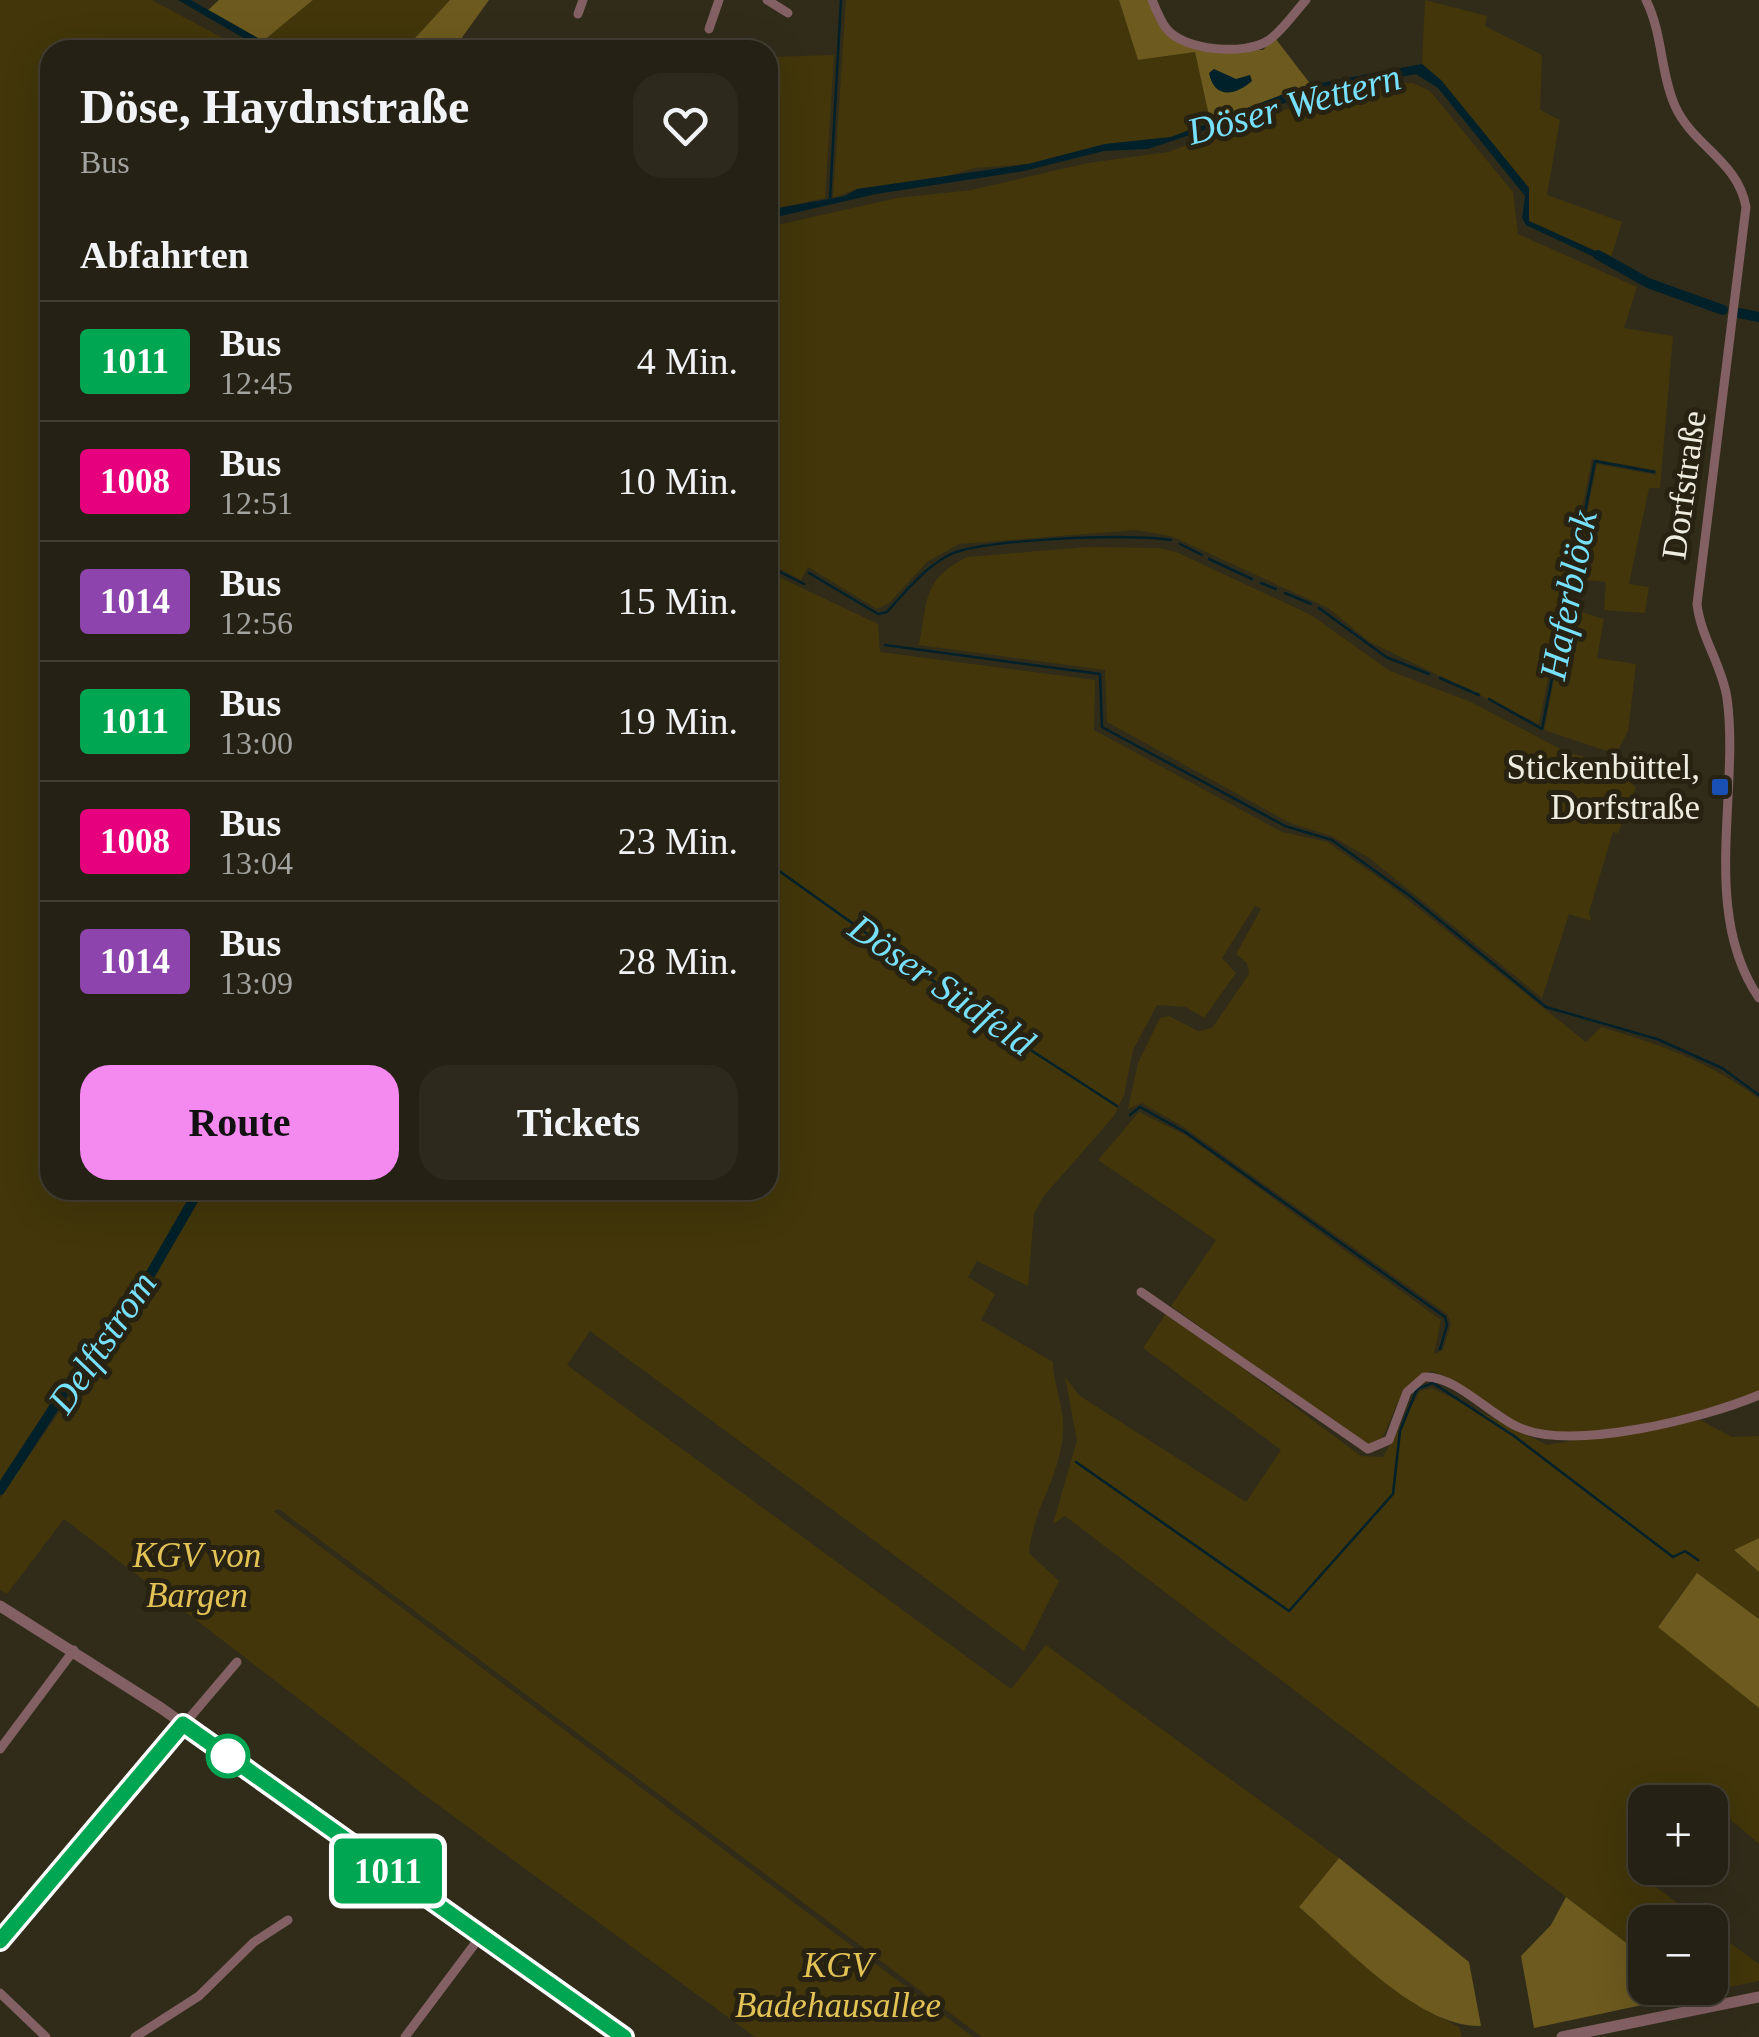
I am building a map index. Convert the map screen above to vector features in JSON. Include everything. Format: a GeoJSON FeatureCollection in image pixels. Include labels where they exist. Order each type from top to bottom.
{"type":"FeatureCollection","features":[{"type":"Feature","properties":{"kind":"street"},"geometry":{"type":"LineString","coordinates":[[578,14],[583,0]]}},
{"type":"Feature","properties":{"kind":"street"},"geometry":{"type":"LineString","coordinates":[[709,29],[719,0]]}},
{"type":"Feature","properties":{"kind":"street"},"geometry":{"type":"LineString","coordinates":[[767,0],[788,13]]}},
{"type":"Feature","properties":{"kind":"street"},"geometry":{"type":"LineString","coordinates":[[1152,0],[1167,31],[1191,43],[1218,48],[1255,47],[1269,40],[1306,0]]}},
{"type":"Feature","properties":{"kind":"street","name":"Dorfstraße"},"geometry":{"type":"LineString","coordinates":[[1646,0],[1661,35],[1676,109],[1737,177],[1746,207],[1697,604],[1703,633],[1726,694],[1728,893],[1743,965],[1759,998]]}},
{"type":"Feature","properties":{"kind":"street"},"geometry":{"type":"LineString","coordinates":[[1142,1292],[1368,1449],[1389,1440],[1407,1392],[1424,1377],[1442,1379],[1502,1419],[1548,1435],[1675,1422],[1759,1395]]}},
{"type":"Feature","properties":{"kind":"street"},"geometry":{"type":"LineString","coordinates":[[0,1606],[74,1650],[183,1724],[624,2037]]}},
{"type":"Feature","properties":{"kind":"street"},"geometry":{"type":"LineString","coordinates":[[0,1749],[74,1650]]}},
{"type":"Feature","properties":{"kind":"street"},"geometry":{"type":"LineString","coordinates":[[0,1941],[237,1662]]}},
{"type":"Feature","properties":{"kind":"street"},"geometry":{"type":"LineString","coordinates":[[135,2037],[199,1996],[254,1942],[288,1920]]}},
{"type":"Feature","properties":{"kind":"street"},"geometry":{"type":"LineString","coordinates":[[405,2037],[480,1937]]}},
{"type":"Feature","properties":{"kind":"street"},"geometry":{"type":"LineString","coordinates":[[0,1993],[46,2037]]}},
{"type":"Feature","properties":{"kind":"street"},"geometry":{"type":"LineString","coordinates":[[1562,2037],[1759,1997]]}},
{"type":"Feature","properties":{"kind":"green space"},"geometry":{"type":"Polygon","coordinates":[[[0,0],[152,0],[226,40],[40,40],[40,1200],[189,1200],[158,1255],[0,1484],[0,0]]]}},
{"type":"Feature","properties":{"kind":"green space"},"geometry":{"type":"Polygon","coordinates":[[[313,0],[450,0],[413,40],[264,40],[313,0]]]}},
{"type":"Feature","properties":{"kind":"green space"},"geometry":{"type":"Polygon","coordinates":[[[846,0],[1119,0],[1138,60],[1195,52],[1211,125],[1171,137],[1105,144],[1028,164],[975,168],[931,181],[857,189],[833,198],[846,0]]]}},
{"type":"Feature","properties":{"kind":"green space"},"geometry":{"type":"Polygon","coordinates":[[[1425,0],[1487,16],[1485,26],[1542,55],[1540,110],[1560,120],[1547,195],[1622,222],[1611,258],[1529,221],[1529,188],[1441,81],[1422,65],[1425,0]]]}},
{"type":"Feature","properties":{"kind":"green space"},"geometry":{"type":"Polygon","coordinates":[[[834,55],[825,198],[778,208],[778,57],[834,55]]]}},
{"type":"Feature","properties":{"kind":"green space"},"geometry":{"type":"Polygon","coordinates":[[[1401,83],[1413,83],[1430,91],[1513,192],[1518,234],[1637,287],[1624,328],[1673,336],[1660,488],[1649,488],[1629,584],[1649,587],[1645,613],[1604,610],[1606,582],[1574,579],[1597,464],[1656,475],[1656,470],[1592,459],[1539,724],[1370,642],[1328,608],[1171,536],[1136,530],[959,544],[927,562],[889,603],[877,609],[808,567],[801,580],[778,567],[778,225],[897,198],[971,190],[1088,163],[1168,152],[1284,110],[1401,83]]]}},
{"type":"Feature","properties":{"kind":"green space"},"geometry":{"type":"Polygon","coordinates":[[[1087,547],[1159,548],[1176,552],[1311,615],[1390,671],[1471,702],[1568,753],[1623,765],[1619,774],[1636,787],[1618,833],[1613,832],[1589,912],[1591,921],[1569,914],[1542,998],[1368,857],[1331,836],[1290,823],[1107,722],[1105,670],[919,645],[926,603],[934,583],[967,557],[1087,547]]]}},
{"type":"Feature","properties":{"kind":"green space"},"geometry":{"type":"Polygon","coordinates":[[[778,577],[878,624],[880,652],[1095,680],[1094,730],[1282,832],[1327,842],[1388,884],[1586,1042],[1601,1027],[1643,1040],[1703,1064],[1759,1099],[1759,1393],[1672,1418],[1570,1432],[1517,1423],[1431,1371],[1405,1391],[1380,1442],[1366,1445],[1171,1306],[1216,1240],[1098,1160],[1139,1112],[1187,1136],[1441,1320],[1434,1354],[1443,1350],[1451,1323],[1447,1314],[1182,1126],[1142,1103],[1128,1109],[1138,1063],[1160,1018],[1169,1016],[1198,1031],[1212,1028],[1249,974],[1247,963],[1236,954],[1261,909],[1255,906],[1222,958],[1236,973],[1204,1018],[1186,1007],[1157,1005],[1133,1050],[1124,1095],[1114,1116],[1043,1197],[1034,1214],[1028,1286],[977,1261],[968,1277],[995,1294],[981,1320],[1053,1362],[1062,1415],[1061,1448],[1035,1522],[1029,1553],[1059,1581],[1024,1651],[590,1331],[567,1365],[1011,1689],[1046,1645],[1339,1858],[1299,1907],[1414,2004],[1459,2027],[1462,2037],[982,2037],[279,1509],[273,1511],[973,2037],[755,2037],[423,1794],[64,1519],[7,1594],[0,1590],[0,1498],[168,1253],[197,1200],[778,1200],[778,577]]]}},
{"type":"Feature","properties":{"kind":"green space"},"geometry":{"type":"Polygon","coordinates":[[[1568,608],[1604,619],[1597,658],[1636,664],[1628,731],[1616,754],[1544,730],[1568,608]]]}},
{"type":"Feature","properties":{"kind":"green space"},"geometry":{"type":"Polygon","coordinates":[[[1167,1312],[1361,1456],[1383,1457],[1420,1391],[1432,1388],[1547,1445],[1700,1420],[1732,1437],[1759,1436],[1759,1538],[1735,1551],[1759,1572],[1759,1619],[1697,1573],[1658,1626],[1759,1708],[1759,1844],[1728,1817],[1728,1785],[1628,1785],[1628,1885],[1653,1885],[1680,1905],[1628,1905],[1628,1944],[1065,1516],[1053,1524],[1077,1440],[1065,1377],[1080,1396],[1246,1502],[1281,1450],[1143,1348],[1167,1312]]]}},
{"type":"Feature","properties":{"kind":"green space"},"geometry":{"type":"Polygon","coordinates":[[[1728,1941],[1759,1964],[1759,1981],[1728,1987],[1728,1941]]]}},
{"type":"Feature","properties":{"kind":"shaded area"},"geometry":{"type":"Polygon","coordinates":[[[219,0],[313,0],[264,40],[208,10],[219,0]]]}},
{"type":"Feature","properties":{"kind":"shaded area"},"geometry":{"type":"Polygon","coordinates":[[[450,0],[489,0],[460,40],[413,40],[450,0]]]}},
{"type":"Feature","properties":{"kind":"shaded area"},"geometry":{"type":"Polygon","coordinates":[[[1119,0],[1149,0],[1165,32],[1218,50],[1263,50],[1275,38],[1312,86],[1211,125],[1195,52],[1138,60],[1119,0]]]}},
{"type":"Feature","properties":{"kind":"shaded area"},"geometry":{"type":"Polygon","coordinates":[[[1759,1538],[1759,1572],[1734,1550],[1759,1538]]]}},
{"type":"Feature","properties":{"kind":"shaded area"},"geometry":{"type":"Polygon","coordinates":[[[1697,1573],[1759,1619],[1759,1708],[1658,1627],[1697,1573]]]}},
{"type":"Feature","properties":{"kind":"shaded area"},"geometry":{"type":"Polygon","coordinates":[[[1339,1858],[1469,1962],[1481,2026],[1457,2023],[1408,2000],[1299,1907],[1339,1858]]]}},
{"type":"Feature","properties":{"kind":"shaded area"},"geometry":{"type":"Polygon","coordinates":[[[1566,1897],[1628,1944],[1628,2005],[1642,2005],[1534,2028],[1521,1956],[1551,1925],[1566,1897]]]}},
{"type":"Feature","properties":{"kind":"water"},"geometry":{"type":"Polygon","coordinates":[[[178,0],[191,0],[261,40],[247,40],[178,0]]]}},
{"type":"Feature","properties":{"kind":"water"},"geometry":{"type":"Polygon","coordinates":[[[1422,64],[1441,80],[1529,188],[1529,221],[1611,258],[1609,264],[1526,225],[1522,218],[1525,196],[1438,88],[1416,74],[1306,96],[1148,149],[1104,151],[1024,171],[876,194],[778,217],[778,208],[845,196],[857,189],[1028,164],[1105,144],[1171,137],[1305,86],[1422,64]]]}},
{"type":"Feature","properties":{"kind":"water"},"geometry":{"type":"Polygon","coordinates":[[[1214,69],[1236,79],[1250,75],[1252,81],[1239,90],[1220,91],[1209,73],[1214,69]]]}},
{"type":"Feature","properties":{"kind":"waterway"},"geometry":{"type":"LineString","coordinates":[[830,198],[841,0]]}},
{"type":"Feature","properties":{"kind":"waterway","name":"Döser Wettern"},"geometry":{"type":"LineString","coordinates":[[1598,255],[1648,283],[1723,310]]}},
{"type":"Feature","properties":{"kind":"waterway","name":"Döser Wettern"},"geometry":{"type":"LineString","coordinates":[[1739,313],[1759,317]]}},
{"type":"Feature","properties":{"kind":"waterway","name":"Haferblöck"},"geometry":{"type":"LineString","coordinates":[[1489,699],[1542,729],[1595,461],[1654,472]]}},
{"type":"Feature","properties":{"kind":"waterway","name":"Haferblöck"},"geometry":{"type":"LineString","coordinates":[[809,573],[878,614],[887,612],[931,566],[966,549],[1058,539],[1171,540]]}},
{"type":"Feature","properties":{"kind":"waterway","name":"Haferblöck"},"geometry":{"type":"LineString","coordinates":[[1180,544],[1202,555]]}},
{"type":"Feature","properties":{"kind":"waterway","name":"Haferblöck"},"geometry":{"type":"LineString","coordinates":[[1209,559],[1252,579]]}},
{"type":"Feature","properties":{"kind":"waterway"},"geometry":{"type":"LineString","coordinates":[[778,571],[804,584]]}},
{"type":"Feature","properties":{"kind":"waterway","name":"Haferblöck"},"geometry":{"type":"LineString","coordinates":[[1261,583],[1276,589]]}},
{"type":"Feature","properties":{"kind":"waterway","name":"Haferblöck"},"geometry":{"type":"LineString","coordinates":[[1285,593],[1311,604]]}},
{"type":"Feature","properties":{"kind":"waterway","name":"Haferblöck"},"geometry":{"type":"LineString","coordinates":[[1319,608],[1386,657],[1429,674]]}},
{"type":"Feature","properties":{"kind":"waterway"},"geometry":{"type":"LineString","coordinates":[[885,645],[1100,674],[1102,727],[1285,826],[1332,840],[1410,896],[1546,1007],[1657,1039],[1722,1068],[1759,1095]]}},
{"type":"Feature","properties":{"kind":"waterway","name":"Haferblöck"},"geometry":{"type":"LineString","coordinates":[[1440,678],[1479,695]]}},
{"type":"Feature","properties":{"kind":"waterway","name":"Döser Südfeld"},"geometry":{"type":"LineString","coordinates":[[778,870],[1026,1047],[1117,1106]]}},
{"type":"Feature","properties":{"kind":"waterway","name":"Döser Südfeld"},"geometry":{"type":"LineString","coordinates":[[1130,1115],[1140,1107],[1185,1132],[1445,1317],[1447,1325],[1440,1349]]}},
{"type":"Feature","properties":{"kind":"waterway","name":"Delftstrom"},"geometry":{"type":"LineString","coordinates":[[0,1490],[79,1369],[146,1282],[193,1200]]}},
{"type":"Feature","properties":{"kind":"waterway"},"geometry":{"type":"LineString","coordinates":[[1076,1462],[1289,1611],[1393,1494],[1400,1431],[1417,1389],[1433,1383],[1514,1436],[1673,1557],[1685,1551],[1698,1560]]}},
{"type":"Feature","properties":{"kind":"bus line","name":"1011"},"geometry":{"type":"LineString","coordinates":[[0,1941],[183,1724],[624,2037]]}},
{"type":"Feature","properties":{"kind":"place","name":"Stickenbüttel, Dorfstraße"},"geometry":{"type":"Point","coordinates":[1720,787]}},
{"type":"Feature","properties":{"kind":"park label","name":"KGV von Bargen"},"geometry":{"type":"Point","coordinates":[197,1575]}},
{"type":"Feature","properties":{"kind":"park label","name":"KGV Badehausallee"},"geometry":{"type":"Point","coordinates":[838,1985]}}]}
